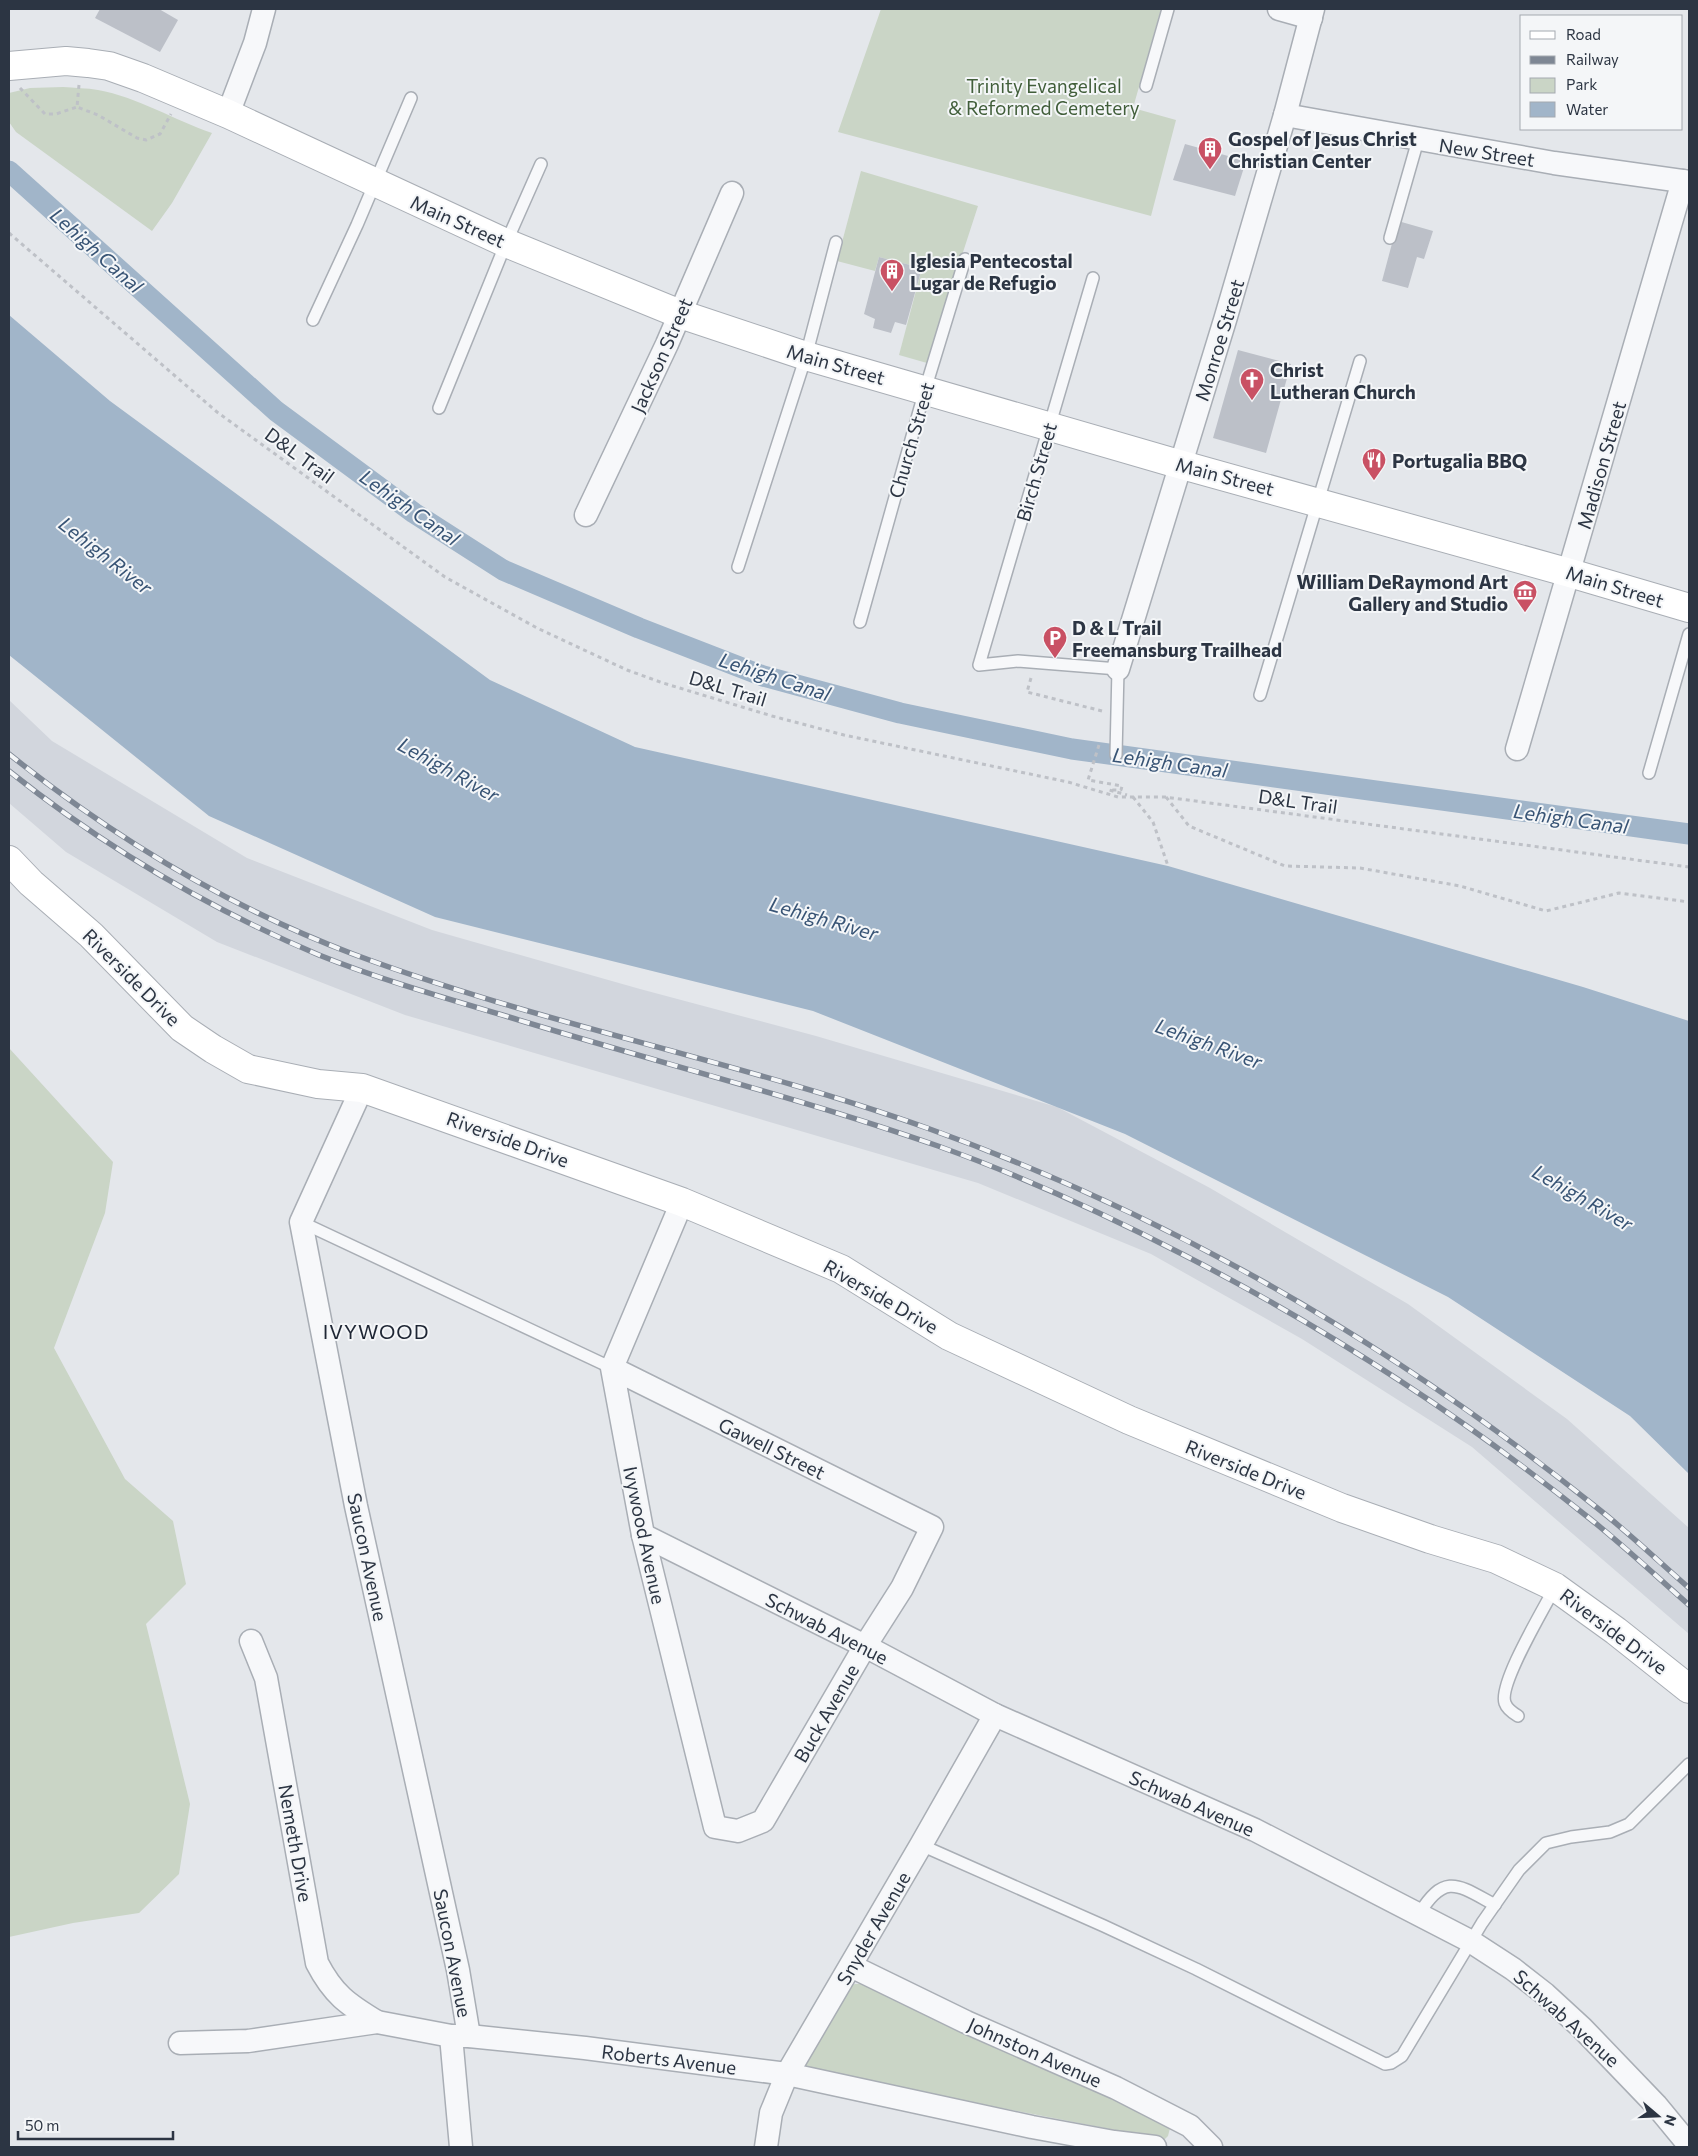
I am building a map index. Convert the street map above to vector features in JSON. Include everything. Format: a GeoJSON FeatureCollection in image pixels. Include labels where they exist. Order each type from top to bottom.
{"type":"FeatureCollection","features":[{"type":"Feature","properties":{"kind":"street"},"geometry":{"type":"LineString","coordinates":[[228,114],[255,44],[264,9]]}},
{"type":"Feature","properties":{"kind":"street"},"geometry":{"type":"LineString","coordinates":[[1279,9],[1312,13]]}},
{"type":"Feature","properties":{"kind":"street","name":"Monroe Street"},"geometry":{"type":"LineString","coordinates":[[1118,669],[1285,116],[1312,13]]}},
{"type":"Feature","properties":{"kind":"street","name":"Main Street"},"geometry":{"type":"LineString","coordinates":[[10,66],[66,61],[109,66],[228,114],[375,184],[506,243],[680,314],[806,356],[1181,465],[1318,501],[1570,572],[1689,608]]}},
{"type":"Feature","properties":{"kind":"street","name":"New Street"},"geometry":{"type":"LineString","coordinates":[[1285,116],[1418,140],[1686,181]]}},
{"type":"Feature","properties":{"kind":"street","name":"Madison Street"},"geometry":{"type":"LineString","coordinates":[[1518,748],[1686,181]]}},
{"type":"Feature","properties":{"kind":"street","name":"Jackson Street"},"geometry":{"type":"LineString","coordinates":[[586,515],[680,314],[732,193]]}},
{"type":"Feature","properties":{"kind":"street","name":"Riverside Drive"},"geometry":{"type":"LineString","coordinates":[[9,860],[31,883],[91,935],[182,1028],[248,1069],[318,1084],[362,1088],[682,1202],[841,1269],[949,1336],[1129,1420],[1342,1508],[1430,1539],[1496,1559],[1555,1587],[1616,1631],[1689,1689]]}},
{"type":"Feature","properties":{"kind":"street"},"geometry":{"type":"LineString","coordinates":[[301,1222],[362,1088]]}},
{"type":"Feature","properties":{"kind":"street"},"geometry":{"type":"LineString","coordinates":[[612,1368],[682,1202]]}},
{"type":"Feature","properties":{"kind":"street","name":"Saucon Avenue"},"geometry":{"type":"LineString","coordinates":[[301,1222],[356,1506],[458,1970],[461,2147]]}},
{"type":"Feature","properties":{"kind":"street","name":"Gawell Street"},"geometry":{"type":"LineString","coordinates":[[612,1368],[932,1527]]}},
{"type":"Feature","properties":{"kind":"street","name":"Ivywood Avenue"},"geometry":{"type":"LineString","coordinates":[[612,1368],[643,1534],[715,1827],[738,1831],[763,1821]]}},
{"type":"Feature","properties":{"kind":"street","name":"Buck Avenue"},"geometry":{"type":"LineString","coordinates":[[763,1821],[865,1646],[902,1588],[932,1527]]}},
{"type":"Feature","properties":{"kind":"street","name":"Schwab Avenue"},"geometry":{"type":"LineString","coordinates":[[643,1534],[865,1646],[995,1715],[1255,1830],[1362,1883],[1470,1940],[1539,1989],[1582,2028],[1656,2105],[1689,2145]]}},
{"type":"Feature","properties":{"kind":"street","name":"Nemeth Drive"},"geometry":{"type":"LineString","coordinates":[[251,1641],[266,1678],[317,1963],[326,1981],[348,2005],[376,2022]]}},
{"type":"Feature","properties":{"kind":"street","name":"Snyder Avenue"},"geometry":{"type":"LineString","coordinates":[[766,2147],[771,2113],[787,2074],[921,1846],[995,1715]]}},
{"type":"Feature","properties":{"kind":"street","name":"Johnston Avenue"},"geometry":{"type":"LineString","coordinates":[[851,1966],[966,2022],[1116,2088],[1190,2126],[1209,2147]]}},
{"type":"Feature","properties":{"kind":"street","name":"Roberts Avenue"},"geometry":{"type":"LineString","coordinates":[[180,2042],[248,2041],[376,2022],[460,2036],[585,2048],[787,2074],[1032,2127],[1114,2142],[1155,2147]]}},
{"type":"Feature","properties":{"kind":"street"},"geometry":{"type":"LineString","coordinates":[[1203,2147],[1209,2147]]}},
{"type":"Feature","properties":{"kind":"lane"},"geometry":{"type":"LineString","coordinates":[[1146,86],[1168,9]]}},
{"type":"Feature","properties":{"kind":"lane"},"geometry":{"type":"LineString","coordinates":[[314,320],[411,98]]}},
{"type":"Feature","properties":{"kind":"lane"},"geometry":{"type":"LineString","coordinates":[[1390,238],[1418,140]]}},
{"type":"Feature","properties":{"kind":"lane"},"geometry":{"type":"LineString","coordinates":[[439,408],[506,243],[541,164]]}},
{"type":"Feature","properties":{"kind":"lane"},"geometry":{"type":"LineString","coordinates":[[738,567],[806,356],[836,242]]}},
{"type":"Feature","properties":{"kind":"lane","name":"Church Street"},"geometry":{"type":"LineString","coordinates":[[860,622],[925,390],[965,259]]}},
{"type":"Feature","properties":{"kind":"lane","name":"Birch Street"},"geometry":{"type":"LineString","coordinates":[[1035,663],[1018,661],[979,666],[1093,278]]}},
{"type":"Feature","properties":{"kind":"lane"},"geometry":{"type":"LineString","coordinates":[[1260,695],[1360,361]]}},
{"type":"Feature","properties":{"kind":"lane"},"geometry":{"type":"LineString","coordinates":[[1649,773],[1689,634]]}},
{"type":"Feature","properties":{"kind":"lane"},"geometry":{"type":"LineString","coordinates":[[1035,663],[1118,669],[1116,755]]}},
{"type":"Feature","properties":{"kind":"lane"},"geometry":{"type":"LineString","coordinates":[[301,1222],[612,1368]]}},
{"type":"Feature","properties":{"kind":"lane"},"geometry":{"type":"LineString","coordinates":[[1518,1716],[1512,1713],[1505,1703],[1505,1692],[1522,1649],[1555,1587]]}},
{"type":"Feature","properties":{"kind":"lane"},"geometry":{"type":"LineString","coordinates":[[921,1846],[1104,1926],[1187,1965],[1385,2064],[1391,2063],[1402,2056],[1470,1940],[1519,1870],[1546,1843],[1571,1836],[1610,1832],[1629,1824],[1689,1764]]}},
{"type":"Feature","properties":{"kind":"lane"},"geometry":{"type":"LineString","coordinates":[[1419,1914],[1428,1900],[1440,1888],[1453,1885],[1467,1890],[1495,1905]]}},
{"type":"Feature","properties":{"kind":"path"},"geometry":{"type":"LineString","coordinates":[[77,107],[79,62]]}},
{"type":"Feature","properties":{"kind":"path"},"geometry":{"type":"LineString","coordinates":[[10,66],[18,87],[45,114],[56,114],[77,107],[98,115],[137,138],[146,140],[160,134],[182,94]]}},
{"type":"Feature","properties":{"kind":"path","name":"D&L Trail"},"geometry":{"type":"LineString","coordinates":[[9,233],[217,412],[445,577],[537,628],[627,670],[772,716],[844,735],[1068,782],[1118,797],[1165,797],[1689,867]]}},
{"type":"Feature","properties":{"kind":"path"},"geometry":{"type":"LineString","coordinates":[[1035,663],[1027,692],[1109,712]]}},
{"type":"Feature","properties":{"kind":"path"},"geometry":{"type":"LineString","coordinates":[[1088,780],[1122,786],[1121,790],[1109,790],[1133,797],[1153,822],[1168,866]]}},
{"type":"Feature","properties":{"kind":"path"},"geometry":{"type":"LineString","coordinates":[[1165,797],[1189,826],[1285,866],[1360,868],[1460,886],[1546,911],[1619,893],[1689,902]]}},
{"type":"Feature","properties":{"kind":"shaded area"},"geometry":{"type":"Polygon","coordinates":[[[9,700],[52,741],[247,858],[432,930],[640,989],[816,1036],[1057,1107],[1210,1188],[1408,1304],[1567,1419],[1689,1528],[1689,1634],[1472,1447],[1302,1339],[1151,1254],[978,1183],[405,1015],[217,942],[66,852],[9,803],[9,700]]]}},
{"type":"Feature","properties":{"kind":"green space","name":"Trinity Evangelical & Reformed Cemetery"},"geometry":{"type":"Polygon","coordinates":[[[881,9],[1161,9],[1133,108],[1176,120],[1151,216],[838,132],[881,9]]]}},
{"type":"Feature","properties":{"kind":"green space"},"geometry":{"type":"Polygon","coordinates":[[[63,87],[94,89],[113,93],[212,133],[172,203],[152,231],[16,132],[9,122],[9,93],[30,88],[63,87]]]}},
{"type":"Feature","properties":{"kind":"green space"},"geometry":{"type":"Polygon","coordinates":[[[861,171],[978,206],[927,363],[899,355],[922,268],[879,257],[875,271],[837,261],[861,171]]]}},
{"type":"Feature","properties":{"kind":"green space"},"geometry":{"type":"Polygon","coordinates":[[[9,1048],[113,1162],[105,1213],[54,1348],[125,1479],[173,1521],[186,1584],[146,1624],[190,1804],[179,1874],[139,1913],[73,1923],[9,1937],[9,1048]]]}},
{"type":"Feature","properties":{"kind":"green space"},"geometry":{"type":"Polygon","coordinates":[[[863,1984],[1160,2120],[1170,2128],[1168,2136],[1165,2139],[1161,2139],[816,2072],[806,2067],[805,2063],[850,1986],[863,1984]]]}},
{"type":"Feature","properties":{"kind":"water","name":"Lehigh River"},"geometry":{"type":"Polygon","coordinates":[[[9,315],[110,401],[490,680],[635,747],[1168,866],[1583,987],[1689,1021],[1689,1474],[1630,1416],[1448,1297],[1125,1134],[813,1011],[435,917],[209,816],[9,655],[9,315]]]}},
{"type":"Feature","properties":{"kind":"building"},"geometry":{"type":"Polygon","coordinates":[[[100,9],[159,9],[178,20],[160,52],[95,18],[100,9]]]}},
{"type":"Feature","properties":{"kind":"building","name":"Gospel of Jesus Christ Christian Center"},"geometry":{"type":"Polygon","coordinates":[[[1185,144],[1246,161],[1235,196],[1173,180],[1185,144]]]}},
{"type":"Feature","properties":{"kind":"building"},"geometry":{"type":"Polygon","coordinates":[[[1398,221],[1433,231],[1424,259],[1417,257],[1408,288],[1382,281],[1398,221]]]}},
{"type":"Feature","properties":{"kind":"building","name":"Iglesia Pentecostal Lugar de Refugio"},"geometry":{"type":"Polygon","coordinates":[[[879,257],[922,268],[906,325],[895,322],[891,333],[873,328],[875,319],[864,314],[879,257]]]}},
{"type":"Feature","properties":{"kind":"building","name":"Christ Lutheran Church"},"geometry":{"type":"Polygon","coordinates":[[[1238,350],[1291,364],[1266,453],[1213,438],[1238,350]]]}},
{"type":"Feature","properties":{"kind":"waterway","name":"Lehigh Canal"},"geometry":{"type":"LineString","coordinates":[[9,171],[276,411],[414,513],[503,570],[639,628],[763,676],[900,713],[1072,749],[1689,834]]}},
{"type":"Feature","properties":{"kind":"railway"},"geometry":{"type":"LineString","coordinates":[[9,754],[89,814],[173,868],[261,915],[353,954],[495,1001],[856,1104],[927,1128],[1017,1163],[1106,1201],[1192,1244],[1277,1290],[1360,1339],[1441,1392],[1520,1448],[1596,1507],[1689,1588]]}},
{"type":"Feature","properties":{"kind":"railway"},"geometry":{"type":"LineString","coordinates":[[9,771],[81,825],[158,874],[237,917],[319,955],[366,973],[437,996],[832,1111],[938,1146],[1031,1183],[1152,1239],[1236,1282],[1341,1343],[1442,1409],[1541,1480],[1589,1518],[1689,1605]]}},
{"type":"Feature","properties":{"kind":"place","name":"Gospel of Jesus Christ Christian Center"},"geometry":{"type":"Point","coordinates":[1210,170]}},
{"type":"Feature","properties":{"kind":"place","name":"Iglesia Pentecostal Lugar de Refugio"},"geometry":{"type":"Point","coordinates":[892,292]}},
{"type":"Feature","properties":{"kind":"place","name":"Christ Lutheran Church"},"geometry":{"type":"Point","coordinates":[1252,401]}},
{"type":"Feature","properties":{"kind":"place","name":"Portugalia BBQ"},"geometry":{"type":"Point","coordinates":[1374,481]}},
{"type":"Feature","properties":{"kind":"place","name":"William DeRaymond Art Gallery and Studio"},"geometry":{"type":"Point","coordinates":[1525,613]}},
{"type":"Feature","properties":{"kind":"place","name":"D & L Trail Freemansburg Trailhead"},"geometry":{"type":"Point","coordinates":[1055,659]}},
{"type":"Feature","properties":{"kind":"district","name":"IVYWOOD"},"geometry":{"type":"Point","coordinates":[376,1331]}}]}
